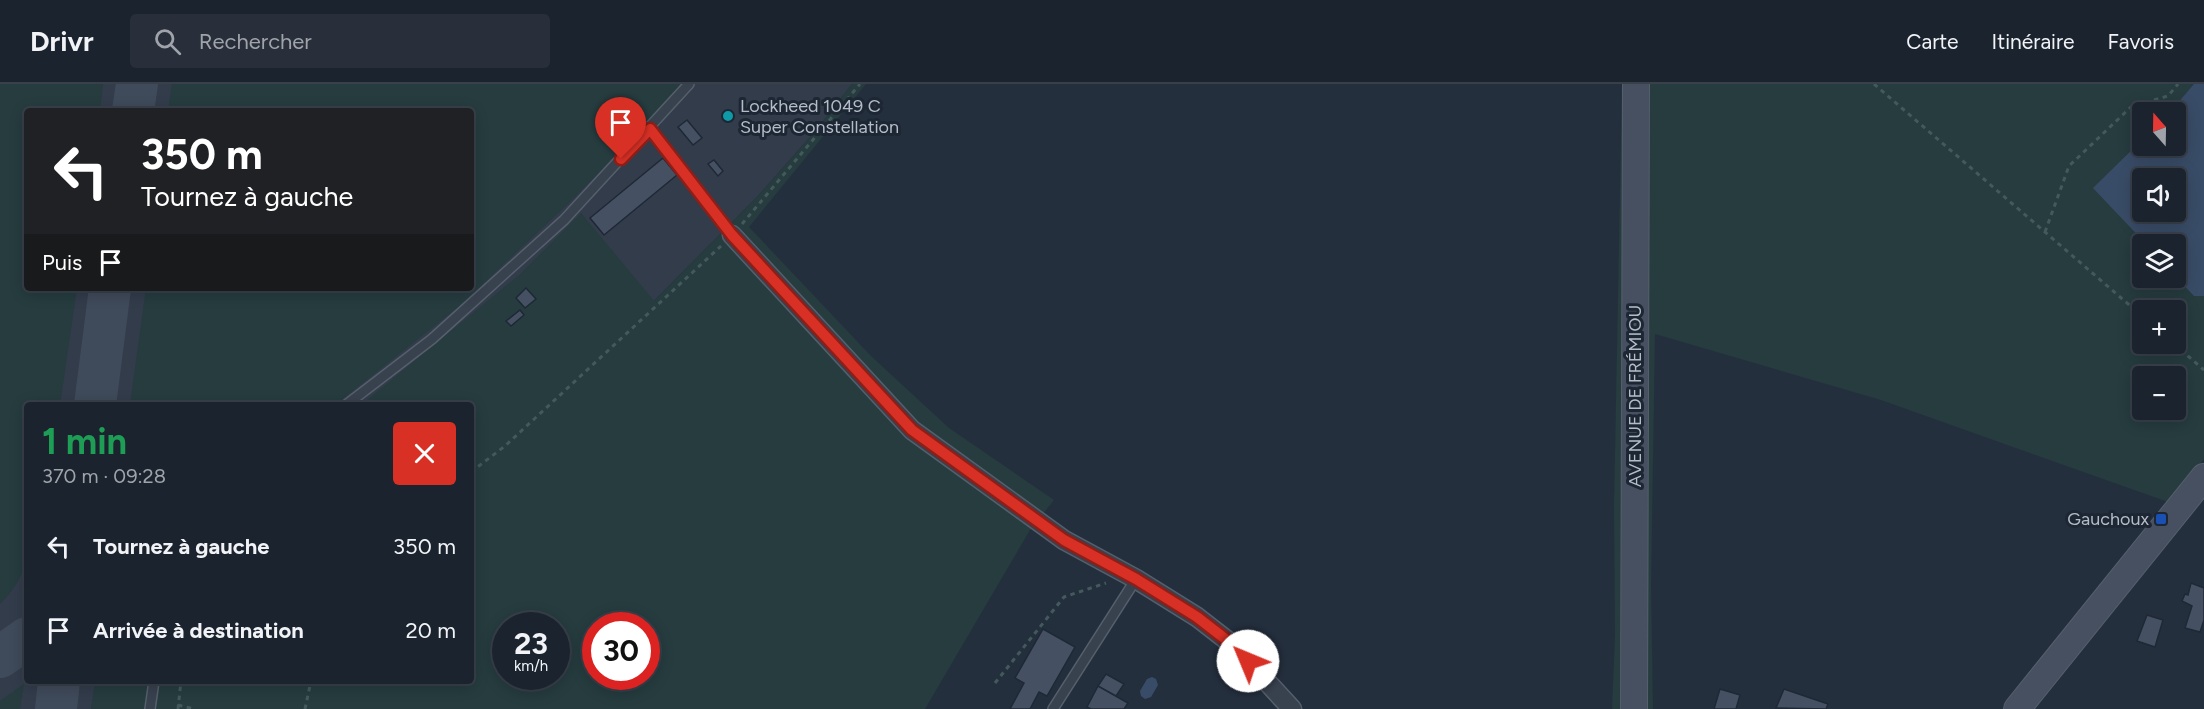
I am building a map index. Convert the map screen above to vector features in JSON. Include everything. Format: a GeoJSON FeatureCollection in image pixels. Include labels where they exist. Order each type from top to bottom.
{"type":"FeatureCollection","features":[{"type":"Feature","properties":{"kind":"main road","name":"AVENUE DE FRÉMIOU"},"geometry":{"type":"LineString","coordinates":[[1634,709],[1636,84]]}},
{"type":"Feature","properties":{"kind":"main road"},"geometry":{"type":"LineString","coordinates":[[2017,709],[2204,477]]}},
{"type":"Feature","properties":{"kind":"street"},"geometry":{"type":"LineString","coordinates":[[732,235],[912,430],[1064,540],[1136,579],[1197,617],[1233,645],[1292,709]]}},
{"type":"Feature","properties":{"kind":"lane"},"geometry":{"type":"LineString","coordinates":[[350,402],[432,339],[564,220],[689,84]]}},
{"type":"Feature","properties":{"kind":"lane"},"geometry":{"type":"LineString","coordinates":[[650,129],[732,235]]}},
{"type":"Feature","properties":{"kind":"lane"},"geometry":{"type":"LineString","coordinates":[[1053,709],[1136,579]]}},
{"type":"Feature","properties":{"kind":"lane"},"geometry":{"type":"LineString","coordinates":[[150,709],[154,684]]}},
{"type":"Feature","properties":{"kind":"path"},"geometry":{"type":"LineString","coordinates":[[474,470],[505,446],[732,235],[860,84]]}},
{"type":"Feature","properties":{"kind":"path"},"geometry":{"type":"LineString","coordinates":[[1874,84],[2132,307]]}},
{"type":"Feature","properties":{"kind":"path"},"geometry":{"type":"LineString","coordinates":[[2045,232],[2069,166],[2132,106],[2168,96],[2178,84]]}},
{"type":"Feature","properties":{"kind":"path"},"geometry":{"type":"LineString","coordinates":[[2186,354],[2204,370]]}},
{"type":"Feature","properties":{"kind":"path"},"geometry":{"type":"LineString","coordinates":[[995,682],[1064,597],[1102,583],[1136,579]]}},
{"type":"Feature","properties":{"kind":"path"},"geometry":{"type":"LineString","coordinates":[[181,684],[178,707],[194,709]]}},
{"type":"Feature","properties":{"kind":"path"},"geometry":{"type":"LineString","coordinates":[[304,709],[310,684]]}},
{"type":"Feature","properties":{"kind":"shaded area"},"geometry":{"type":"Polygon","coordinates":[[[0,84],[852,84],[817,129],[758,196],[632,323],[474,403],[24,402],[24,684],[174,684],[171,709],[0,709],[0,84]]]}},
{"type":"Feature","properties":{"kind":"green space"},"geometry":{"type":"Polygon","coordinates":[[[0,84],[103,84],[100,108],[24,108],[24,291],[77,291],[60,402],[24,402],[24,567],[9,594],[0,604],[0,84]]]}},
{"type":"Feature","properties":{"kind":"green space"},"geometry":{"type":"Polygon","coordinates":[[[172,84],[681,84],[644,126],[571,201],[457,308],[339,402],[130,402],[146,291],[474,291],[474,108],[168,108],[172,84]]]}},
{"type":"Feature","properties":{"kind":"green space"},"geometry":{"type":"Polygon","coordinates":[[[852,84],[866,84],[749,227],[871,356],[949,428],[1054,500],[1030,530],[925,709],[91,709],[95,684],[474,684],[474,402],[365,402],[518,276],[581,213],[654,301],[758,196],[817,129],[852,84]]]}},
{"type":"Feature","properties":{"kind":"green space"},"geometry":{"type":"Polygon","coordinates":[[[1622,84],[2204,84],[2204,459],[2168,502],[1881,400],[1655,334],[1651,587],[1653,709],[1612,709],[1615,636],[1614,506],[1622,84]]]}},
{"type":"Feature","properties":{"kind":"green space"},"geometry":{"type":"Polygon","coordinates":[[[24,684],[20,709],[0,709],[0,701],[24,684]]]}},
{"type":"Feature","properties":{"kind":"water"},"geometry":{"type":"Polygon","coordinates":[[[2194,84],[2204,84],[2204,296],[2194,296],[2186,288],[2186,234],[2137,234],[2093,188],[2132,150],[2132,156],[2186,156],[2186,102],[2179,102],[2194,84]]]}},
{"type":"Feature","properties":{"kind":"water"},"geometry":{"type":"Polygon","coordinates":[[[1152,677],[1156,679],[1158,685],[1151,697],[1145,699],[1141,696],[1140,691],[1147,679],[1152,677]]]}},
{"type":"Feature","properties":{"kind":"building"},"geometry":{"type":"Polygon","coordinates":[[[687,120],[702,138],[693,145],[678,127],[687,120]]]}},
{"type":"Feature","properties":{"kind":"building"},"geometry":{"type":"Polygon","coordinates":[[[663,158],[677,175],[604,235],[590,218],[663,158]]]}},
{"type":"Feature","properties":{"kind":"building"},"geometry":{"type":"Polygon","coordinates":[[[714,160],[723,171],[718,176],[708,164],[714,160]]]}},
{"type":"Feature","properties":{"kind":"building"},"geometry":{"type":"Polygon","coordinates":[[[526,288],[536,299],[525,308],[516,298],[526,288]]]}},
{"type":"Feature","properties":{"kind":"building"},"geometry":{"type":"Polygon","coordinates":[[[520,310],[524,315],[511,326],[506,321],[520,310]]]}},
{"type":"Feature","properties":{"kind":"building"},"geometry":{"type":"Polygon","coordinates":[[[2191,583],[2204,588],[2204,620],[2200,632],[2185,628],[2192,606],[2182,601],[2185,594],[2188,595],[2191,583]]]}},
{"type":"Feature","properties":{"kind":"building"},"geometry":{"type":"Polygon","coordinates":[[[2147,615],[2163,620],[2155,647],[2137,641],[2147,615]]]}},
{"type":"Feature","properties":{"kind":"building"},"geometry":{"type":"Polygon","coordinates":[[[1043,629],[1075,647],[1047,696],[1039,692],[1030,709],[1010,709],[1024,683],[1015,678],[1043,629]]]}},
{"type":"Feature","properties":{"kind":"building"},"geometry":{"type":"Polygon","coordinates":[[[1106,674],[1124,684],[1116,696],[1098,686],[1106,674]]]}},
{"type":"Feature","properties":{"kind":"building"},"geometry":{"type":"Polygon","coordinates":[[[1098,686],[1128,703],[1124,709],[1087,707],[1098,686]]]}},
{"type":"Feature","properties":{"kind":"building"},"geometry":{"type":"Polygon","coordinates":[[[1720,689],[1740,695],[1736,709],[1714,709],[1720,689]]]}},
{"type":"Feature","properties":{"kind":"building"},"geometry":{"type":"Polygon","coordinates":[[[1784,689],[1828,704],[1826,709],[1776,708],[1784,689]]]}},
{"type":"Feature","properties":{"kind":"taxiway"},"geometry":{"type":"LineString","coordinates":[[133,108],[137,84]]}},
{"type":"Feature","properties":{"kind":"taxiway"},"geometry":{"type":"LineString","coordinates":[[95,402],[110,291]]}},
{"type":"Feature","properties":{"kind":"taxiway"},"geometry":{"type":"LineString","coordinates":[[0,657],[24,640]]}},
{"type":"Feature","properties":{"kind":"taxiway"},"geometry":{"type":"LineString","coordinates":[[56,709],[59,684]]}},
{"type":"Feature","properties":{"kind":"place","name":"Lockheed 1049 C Super Constellation"},"geometry":{"type":"Point","coordinates":[728,116]}},
{"type":"Feature","properties":{"kind":"place","name":"Gauchoux"},"geometry":{"type":"Point","coordinates":[2161,519]}},
{"type":"Feature","properties":{"kind":"route"},"geometry":{"type":"LineString","coordinates":[[621,159],[650,129],[732,235],[912,430],[1064,540],[1136,579],[1197,617],[1233,645],[1248,661]]}}]}
